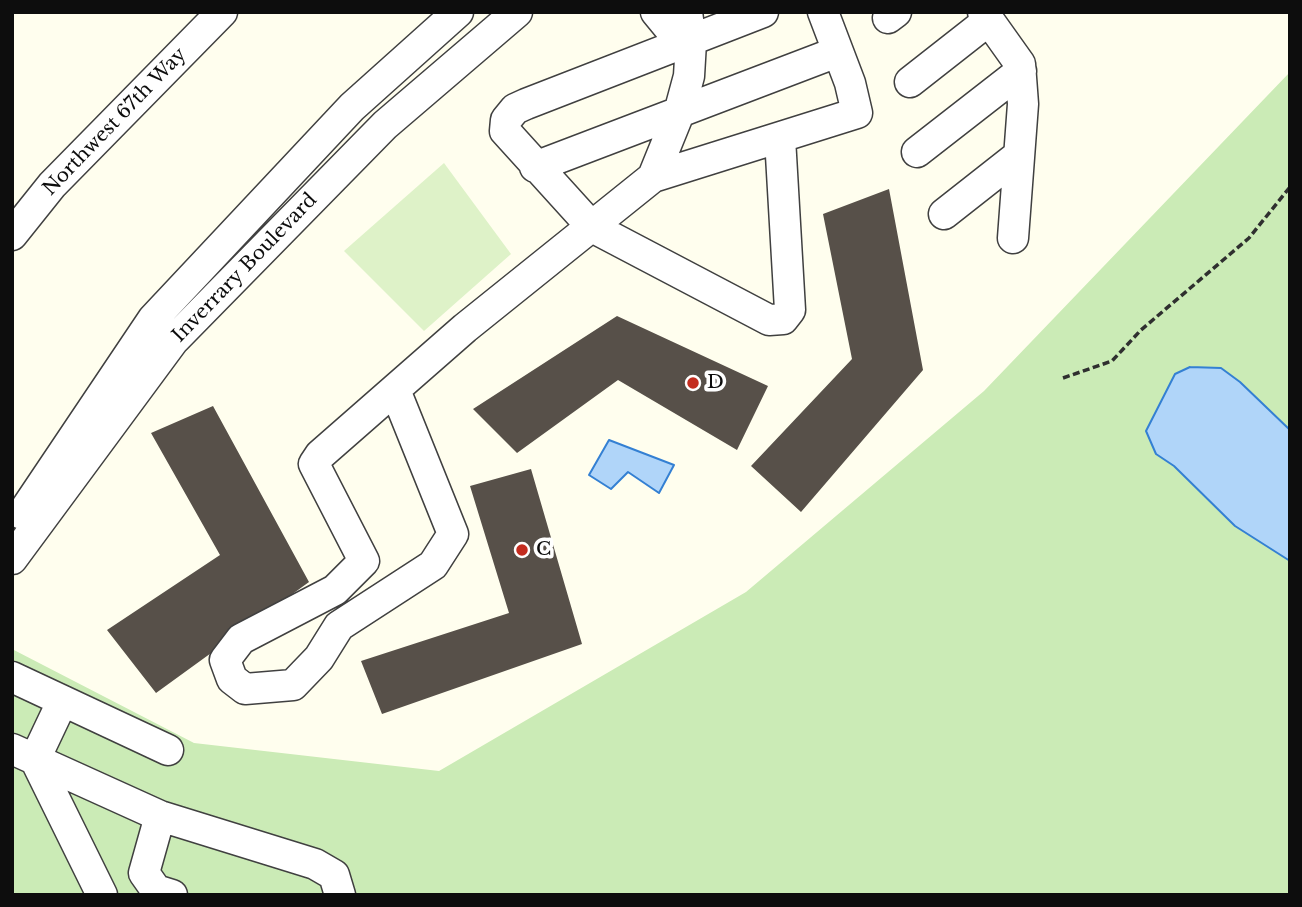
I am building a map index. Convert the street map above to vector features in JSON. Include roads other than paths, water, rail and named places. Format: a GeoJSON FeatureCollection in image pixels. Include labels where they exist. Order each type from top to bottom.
{"type":"FeatureCollection","features":[{"type":"Feature","properties":{"kind":"street","name":"Northwest 67th Way"},"geometry":{"type":"LineString","coordinates":[[12,235],[52,185],[222,12]]}},
{"type":"Feature","properties":{"kind":"street","name":"Inverrary Boulevard"},"geometry":{"type":"LineString","coordinates":[[12,527],[153,319],[352,107],[458,12]]}},
{"type":"Feature","properties":{"kind":"street","name":"Inverrary Boulevard"},"geometry":{"type":"LineString","coordinates":[[12,558],[173,341],[385,125],[517,12]]}},
{"type":"Feature","properties":{"kind":"street"},"geometry":{"type":"LineString","coordinates":[[656,12],[670,29],[691,42]]}},
{"type":"Feature","properties":{"kind":"street"},"geometry":{"type":"LineString","coordinates":[[653,177],[679,113],[688,76],[691,42],[687,12]]}},
{"type":"Feature","properties":{"kind":"street"},"geometry":{"type":"LineString","coordinates":[[763,12],[515,109],[506,120],[505,131],[592,227],[769,320],[783,319],[790,310],[780,138]]}},
{"type":"Feature","properties":{"kind":"street"},"geometry":{"type":"LineString","coordinates":[[395,390],[453,534],[433,565],[339,626],[319,658],[293,685],[245,689],[232,679],[225,660],[241,639],[335,590],[364,562],[314,464],[395,390],[466,328],[653,177],[857,113],[850,83],[823,12]]}},
{"type":"Feature","properties":{"kind":"street"},"geometry":{"type":"LineString","coordinates":[[910,82],[986,16],[1020,64],[1023,104],[1013,239]]}},
{"type":"Feature","properties":{"kind":"street"},"geometry":{"type":"LineString","coordinates":[[535,167],[837,52]]}},
{"type":"Feature","properties":{"kind":"street"},"geometry":{"type":"LineString","coordinates":[[917,152],[1021,71]]}},
{"type":"Feature","properties":{"kind":"street"},"geometry":{"type":"LineString","coordinates":[[944,214],[1019,155]]}},
{"type":"Feature","properties":{"kind":"street"},"geometry":{"type":"LineString","coordinates":[[12,677],[168,750]]}},
{"type":"Feature","properties":{"kind":"street"},"geometry":{"type":"LineString","coordinates":[[24,754],[62,702]]}},
{"type":"Feature","properties":{"kind":"street"},"geometry":{"type":"LineString","coordinates":[[24,754],[160,816],[316,864],[334,875],[340,895]]}},
{"type":"Feature","properties":{"kind":"street"},"geometry":{"type":"LineString","coordinates":[[24,754],[102,895]]}},
{"type":"Feature","properties":{"kind":"street"},"geometry":{"type":"LineString","coordinates":[[160,816],[145,873],[156,890],[172,895]]}},
{"type":"Feature","properties":{"kind":"water"},"geometry":{"type":"Polygon","coordinates":[[[1190,367],[1221,368],[1240,382],[1290,430],[1290,561],[1235,526],[1174,466],[1156,454],[1146,431],[1175,374],[1190,367]]]}},
{"type":"Feature","properties":{"kind":"water"},"geometry":{"type":"Polygon","coordinates":[[[609,440],[674,465],[659,493],[628,472],[611,489],[589,475],[609,440]]]}},
{"type":"Feature","properties":{"kind":"place","name":"D"},"geometry":{"type":"Point","coordinates":[693,383]}},
{"type":"Feature","properties":{"kind":"place","name":"C"},"geometry":{"type":"Point","coordinates":[522,550]}}]}
